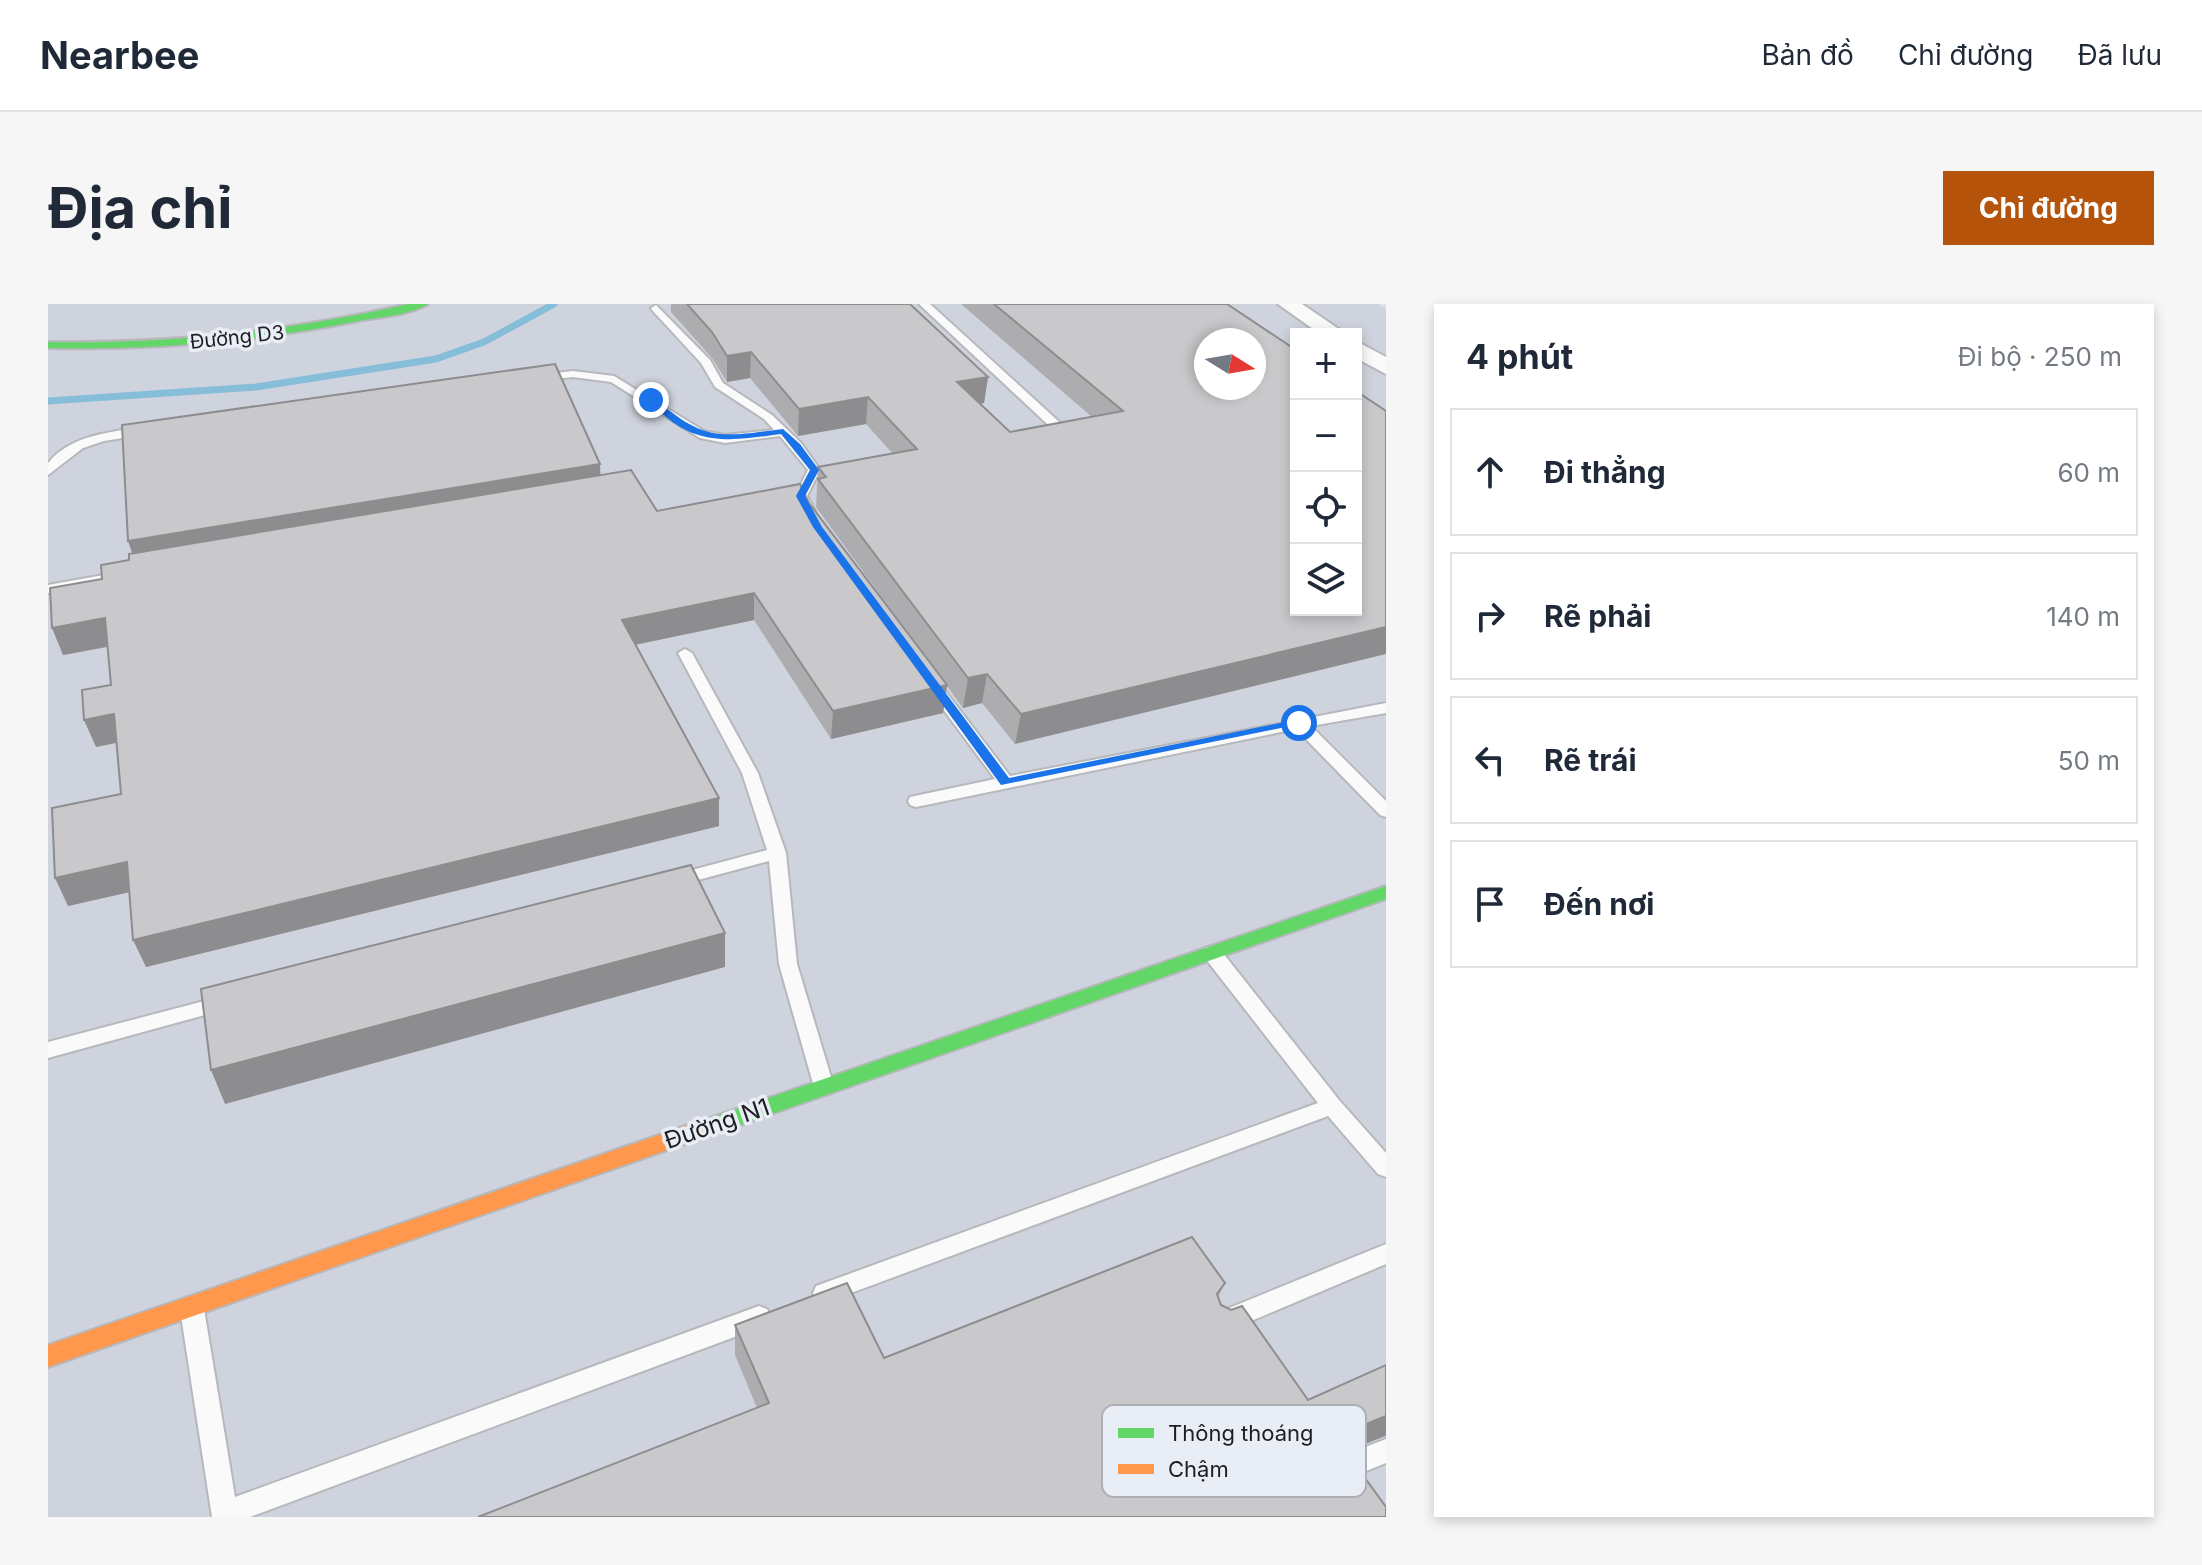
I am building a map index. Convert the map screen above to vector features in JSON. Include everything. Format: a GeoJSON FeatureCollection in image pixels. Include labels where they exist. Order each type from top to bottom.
{"type":"FeatureCollection","features":[{"type":"Feature","properties":{"kind":"street","name":"Đường D3"},"geometry":{"type":"LineString","coordinates":[[48,345],[166,344],[262,336],[363,320],[423,304]]}},
{"type":"Feature","properties":{"kind":"street"},"geometry":{"type":"LineString","coordinates":[[1288,304],[1326,328]]}},
{"type":"Feature","properties":{"kind":"street"},"geometry":{"type":"LineString","coordinates":[[1362,352],[1386,367]]}},
{"type":"Feature","properties":{"kind":"street","name":"Đường N1"},"geometry":{"type":"LineString","coordinates":[[48,1356],[1386,892]]}},
{"type":"Feature","properties":{"kind":"lane"},"geometry":{"type":"LineString","coordinates":[[924,304],[1064,433]]}},
{"type":"Feature","properties":{"kind":"lane"},"geometry":{"type":"LineString","coordinates":[[656,308],[706,362],[719,385],[757,409],[783,432],[814,470],[801,496],[817,527]]}},
{"type":"Feature","properties":{"kind":"lane"},"geometry":{"type":"LineString","coordinates":[[522,380],[573,374],[614,379],[700,434],[725,439],[783,432]]}},
{"type":"Feature","properties":{"kind":"lane"},"geometry":{"type":"LineString","coordinates":[[48,471],[59,455],[88,440],[152,430]]}},
{"type":"Feature","properties":{"kind":"lane"},"geometry":{"type":"LineString","coordinates":[[48,589],[146,571]]}},
{"type":"Feature","properties":{"kind":"lane"},"geometry":{"type":"LineString","coordinates":[[685,653],[750,773],[777,853],[788,964],[824,1087]]}},
{"type":"Feature","properties":{"kind":"lane"},"geometry":{"type":"LineString","coordinates":[[921,668],[1006,782]]}},
{"type":"Feature","properties":{"kind":"lane"},"geometry":{"type":"LineString","coordinates":[[916,801],[1386,708]]}},
{"type":"Feature","properties":{"kind":"lane"},"geometry":{"type":"LineString","coordinates":[[1299,723],[1386,811]]}},
{"type":"Feature","properties":{"kind":"lane"},"geometry":{"type":"LineString","coordinates":[[655,886],[777,853]]}},
{"type":"Feature","properties":{"kind":"lane"},"geometry":{"type":"LineString","coordinates":[[1212,953],[1332,1106],[1386,1168]]}},
{"type":"Feature","properties":{"kind":"lane"},"geometry":{"type":"LineString","coordinates":[[48,1050],[245,997]]}},
{"type":"Feature","properties":{"kind":"lane"},"geometry":{"type":"LineString","coordinates":[[808,1299],[1332,1106]]}},
{"type":"Feature","properties":{"kind":"lane"},"geometry":{"type":"LineString","coordinates":[[1215,1326],[1386,1254]]}},
{"type":"Feature","properties":{"kind":"lane"},"geometry":{"type":"LineString","coordinates":[[192,1306],[224,1516],[778,1310]]}},
{"type":"Feature","properties":{"kind":"lane"},"geometry":{"type":"LineString","coordinates":[[1366,1459],[1386,1451]]}},
{"type":"Feature","properties":{"kind":"shaded area"},"geometry":{"type":"Polygon","coordinates":[[[48,304],[1378,304],[1386,309],[1386,1517],[48,1517],[48,304]]]}},
{"type":"Feature","properties":{"kind":"building"},"geometry":{"type":"Polygon","coordinates":[[[687,304],[910,304],[988,377],[957,382],[1010,432],[1123,411],[994,304],[1227,304],[1263,328],[1194,328],[1194,400],[1266,400],[1266,330],[1290,346],[1290,616],[1362,616],[1362,395],[1386,411],[1386,627],[1021,714],[987,674],[968,678],[818,479],[826,477],[818,467],[917,449],[868,397],[799,409],[751,352],[727,356],[712,332],[687,304]]]}},
{"type":"Feature","properties":{"kind":"building"},"geometry":{"type":"Polygon","coordinates":[[[555,364],[600,464],[128,541],[122,425],[555,364]]]}},
{"type":"Feature","properties":{"kind":"building"},"geometry":{"type":"Polygon","coordinates":[[[631,470],[657,511],[800,484],[809,503],[947,685],[833,711],[754,593],[622,620],[719,798],[133,940],[127,862],[55,878],[52,808],[121,794],[114,714],[84,720],[82,690],[111,685],[105,618],[52,628],[50,588],[102,579],[101,565],[129,560],[129,554],[631,470]]]}},
{"type":"Feature","properties":{"kind":"building"},"geometry":{"type":"Polygon","coordinates":[[[691,865],[725,933],[211,1070],[201,989],[691,865]]]}},
{"type":"Feature","properties":{"kind":"building"},"geometry":{"type":"Polygon","coordinates":[[[1192,1237],[1225,1283],[1217,1294],[1221,1305],[1231,1310],[1242,1306],[1308,1400],[1386,1365],[1386,1416],[1366,1424],[1366,1405],[1102,1405],[1102,1497],[1366,1497],[1366,1479],[1386,1507],[1386,1517],[478,1517],[769,1403],[735,1325],[847,1283],[884,1358],[1192,1237]]]}},
{"type":"Feature","properties":{"kind":"waterway"},"geometry":{"type":"LineString","coordinates":[[48,401],[256,387],[436,359],[484,342],[554,304]]}},
{"type":"Feature","properties":{"kind":"traffic: fast"},"geometry":{"type":"LineString","coordinates":[[48,345],[143,345],[237,338],[330,324],[423,304]]}},
{"type":"Feature","properties":{"kind":"traffic: fast"},"geometry":{"type":"LineString","coordinates":[[694,1132],[1386,892]]}},
{"type":"Feature","properties":{"kind":"traffic: slow"},"geometry":{"type":"LineString","coordinates":[[48,1356],[694,1132]]}},
{"type":"Feature","properties":{"kind":"route"},"geometry":{"type":"LineString","coordinates":[[651,400],[677,422],[700,434],[725,439],[783,432],[797,446],[814,470],[801,496],[817,527],[1006,782],[1299,723]]}}]}
